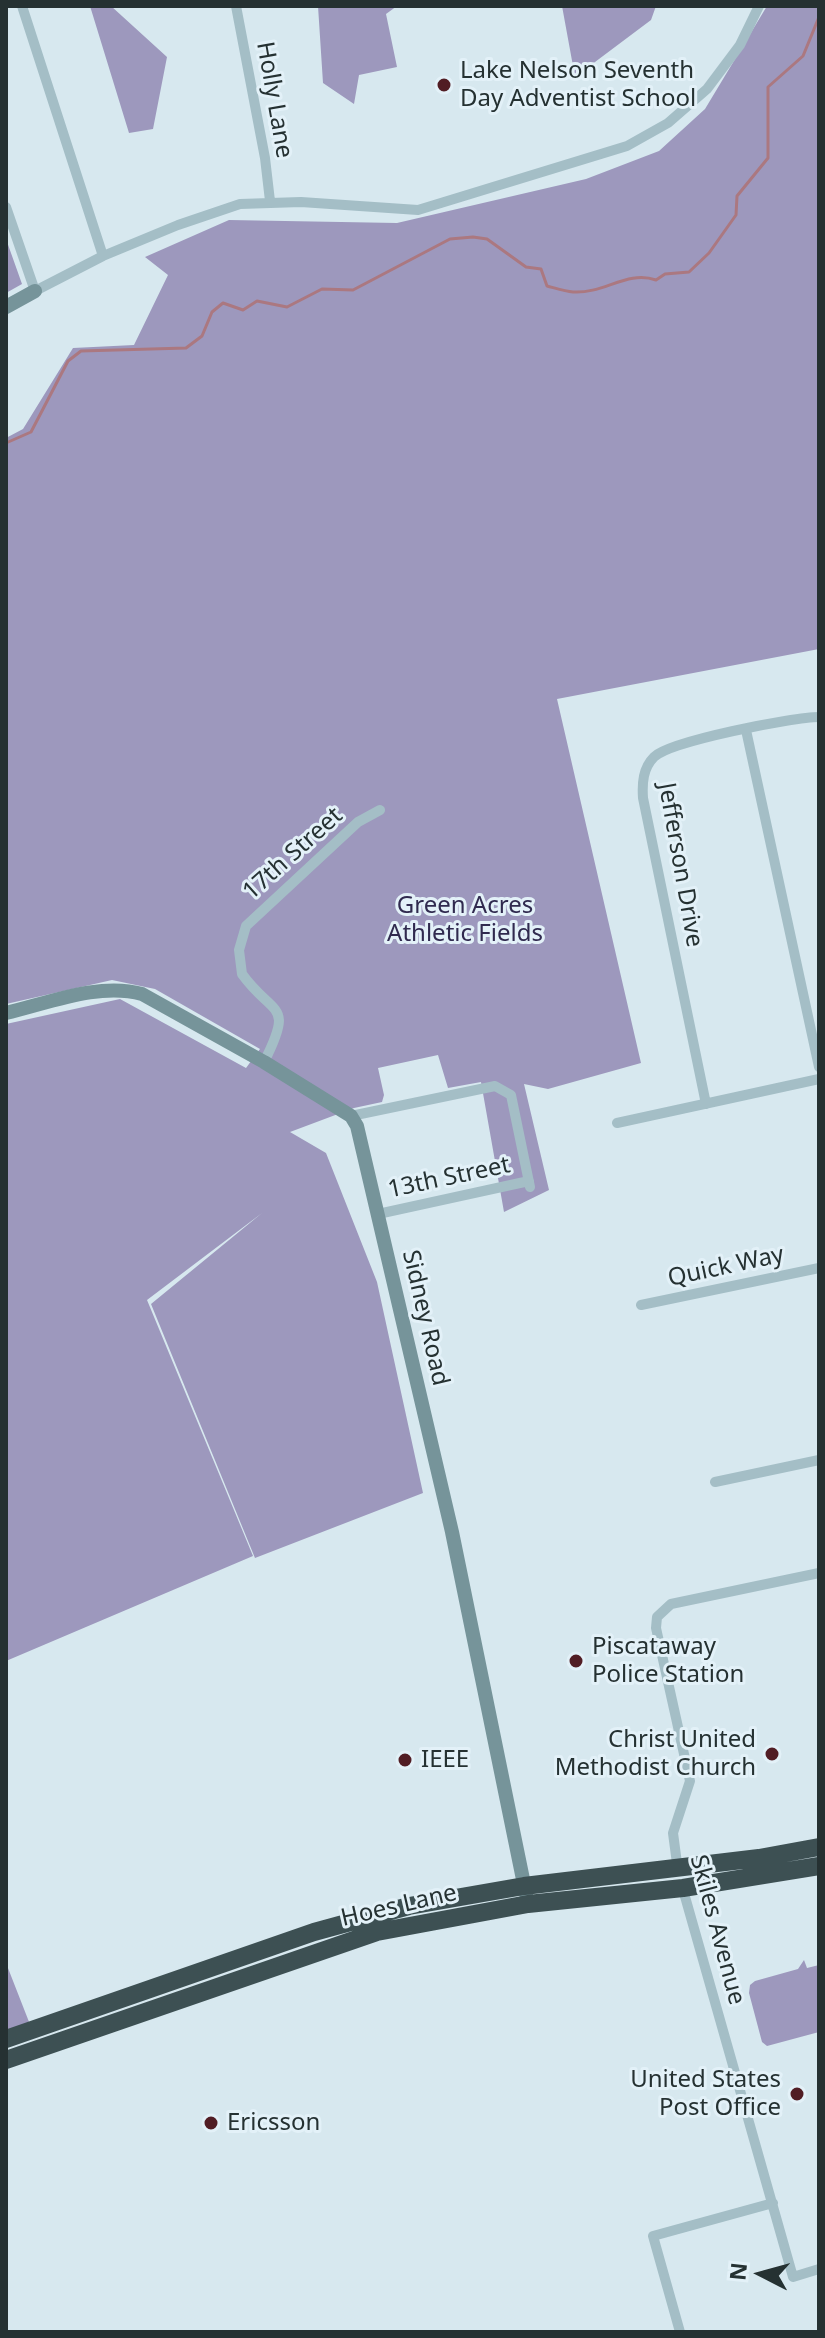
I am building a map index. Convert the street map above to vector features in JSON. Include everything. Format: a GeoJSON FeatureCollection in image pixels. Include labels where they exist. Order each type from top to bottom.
{"type":"FeatureCollection","features":[{"type":"Feature","properties":{"kind":"highway","name":"Hoes Lane"},"geometry":{"type":"LineString","coordinates":[[6,2060],[377,1932],[526,1895],[819,1847]]}},
{"type":"Feature","properties":{"kind":"highway","name":"Hoes Lane"},"geometry":{"type":"LineString","coordinates":[[6,2039],[326,1929],[409,1906],[526,1895],[683,1888],[819,1866]]}},
{"type":"Feature","properties":{"kind":"street"},"geometry":{"type":"LineString","coordinates":[[22,6],[103,256]]}},
{"type":"Feature","properties":{"kind":"street","name":"Holly Lane"},"geometry":{"type":"LineString","coordinates":[[236,6],[265,158],[270,201]]}},
{"type":"Feature","properties":{"kind":"street"},"geometry":{"type":"LineString","coordinates":[[6,307],[103,256],[240,204],[270,201],[418,210],[627,146],[668,123],[707,89],[740,45],[759,6]]}},
{"type":"Feature","properties":{"kind":"street"},"geometry":{"type":"LineString","coordinates":[[6,207],[35,291]]}},
{"type":"Feature","properties":{"kind":"street","name":"Jefferson Drive"},"geometry":{"type":"LineString","coordinates":[[706,1104],[643,798],[643,775],[654,757],[669,748],[819,717]]}},
{"type":"Feature","properties":{"kind":"street"},"geometry":{"type":"LineString","coordinates":[[746,730],[819,1067]]}},
{"type":"Feature","properties":{"kind":"street","name":"17th Street"},"geometry":{"type":"LineString","coordinates":[[264,1062],[275,1040],[279,1019],[272,1003],[242,974],[239,950],[246,926],[358,822],[380,810]]}},
{"type":"Feature","properties":{"kind":"street"},"geometry":{"type":"LineString","coordinates":[[6,1013],[106,990],[125,989],[142,994],[264,1062],[351,1116]]}},
{"type":"Feature","properties":{"kind":"street"},"geometry":{"type":"LineString","coordinates":[[617,1123],[819,1079]]}},
{"type":"Feature","properties":{"kind":"street","name":"13th Street"},"geometry":{"type":"LineString","coordinates":[[351,1116],[495,1086],[511,1095],[530,1184],[378,1214]]}},
{"type":"Feature","properties":{"kind":"street","name":"Sidney Road"},"geometry":{"type":"LineString","coordinates":[[351,1116],[362,1141],[452,1532],[526,1895]]}},
{"type":"Feature","properties":{"kind":"street","name":"Quick Way"},"geometry":{"type":"LineString","coordinates":[[641,1305],[819,1268]]}},
{"type":"Feature","properties":{"kind":"street"},"geometry":{"type":"LineString","coordinates":[[715,1482],[819,1460]]}},
{"type":"Feature","properties":{"kind":"street","name":"Skiles Avenue"},"geometry":{"type":"LineString","coordinates":[[819,1573],[671,1604],[657,1617],[656,1628],[690,1781],[673,1833],[677,1868],[793,2277],[819,2269]]}},
{"type":"Feature","properties":{"kind":"street"},"geometry":{"type":"LineString","coordinates":[[680,2332],[653,2236],[773,2203]]}},
{"type":"Feature","properties":{"kind":"green space"},"geometry":{"type":"Polygon","coordinates":[[[90,6],[111,6],[167,57],[153,129],[129,133],[90,6]]]}},
{"type":"Feature","properties":{"kind":"green space"},"geometry":{"type":"Polygon","coordinates":[[[318,6],[397,6],[386,14],[397,67],[359,75],[354,104],[323,83],[318,6]]]}},
{"type":"Feature","properties":{"kind":"green space"},"geometry":{"type":"Polygon","coordinates":[[[562,6],[656,6],[651,20],[575,77],[562,6]]]}},
{"type":"Feature","properties":{"kind":"green space","name":"Green Acres Athletic Fields"},"geometry":{"type":"Polygon","coordinates":[[[767,6],[819,6],[819,649],[557,699],[641,1063],[548,1089],[524,1084],[549,1190],[504,1212],[481,1082],[448,1088],[438,1055],[378,1068],[384,1095],[382,1102],[354,1108],[290,1132],[326,1153],[377,1282],[423,1493],[255,1558],[151,1304],[262,1213],[147,1300],[253,1556],[6,1661],[6,1024],[120,999],[246,1068],[260,1049],[155,989],[112,980],[6,1004],[6,438],[23,429],[73,348],[134,345],[168,275],[145,257],[229,220],[397,223],[586,179],[659,151],[705,109],[767,6]]]}},
{"type":"Feature","properties":{"kind":"green space"},"geometry":{"type":"Polygon","coordinates":[[[6,239],[22,284],[6,293],[6,239]]]}},
{"type":"Feature","properties":{"kind":"green space"},"geometry":{"type":"Polygon","coordinates":[[[804,1960],[807,1968],[819,1965],[819,2032],[767,2046],[762,2042],[749,1993],[750,1985],[798,1969],[804,1960]]]}},
{"type":"Feature","properties":{"kind":"green space"},"geometry":{"type":"Polygon","coordinates":[[[6,1963],[31,2027],[6,2035],[6,1963]]]}},
{"type":"Feature","properties":{"kind":"waterway"},"geometry":{"type":"LineString","coordinates":[[6,443],[31,432],[68,361],[81,351],[186,348],[202,336],[212,312],[223,303],[243,310],[257,301],[287,307],[322,289],[353,290],[450,239],[487,239],[526,267],[541,269],[547,286],[573,292],[595,290],[635,278],[656,280],[665,274],[689,272],[709,253],[736,215],[737,196],[768,158],[768,87],[803,56],[819,17]]}},
{"type":"Feature","properties":{"kind":"place","name":"Lake Nelson Seventh Day Adventist School"},"geometry":{"type":"Point","coordinates":[444,85]}},
{"type":"Feature","properties":{"kind":"place","name":"Piscataway Police Station"},"geometry":{"type":"Point","coordinates":[576,1661]}},
{"type":"Feature","properties":{"kind":"place","name":"Christ United Methodist Church"},"geometry":{"type":"Point","coordinates":[772,1754]}},
{"type":"Feature","properties":{"kind":"place","name":"IEEE"},"geometry":{"type":"Point","coordinates":[405,1760]}},
{"type":"Feature","properties":{"kind":"place","name":"United States Post Office"},"geometry":{"type":"Point","coordinates":[797,2094]}},
{"type":"Feature","properties":{"kind":"place","name":"Ericsson"},"geometry":{"type":"Point","coordinates":[211,2123]}}]}
